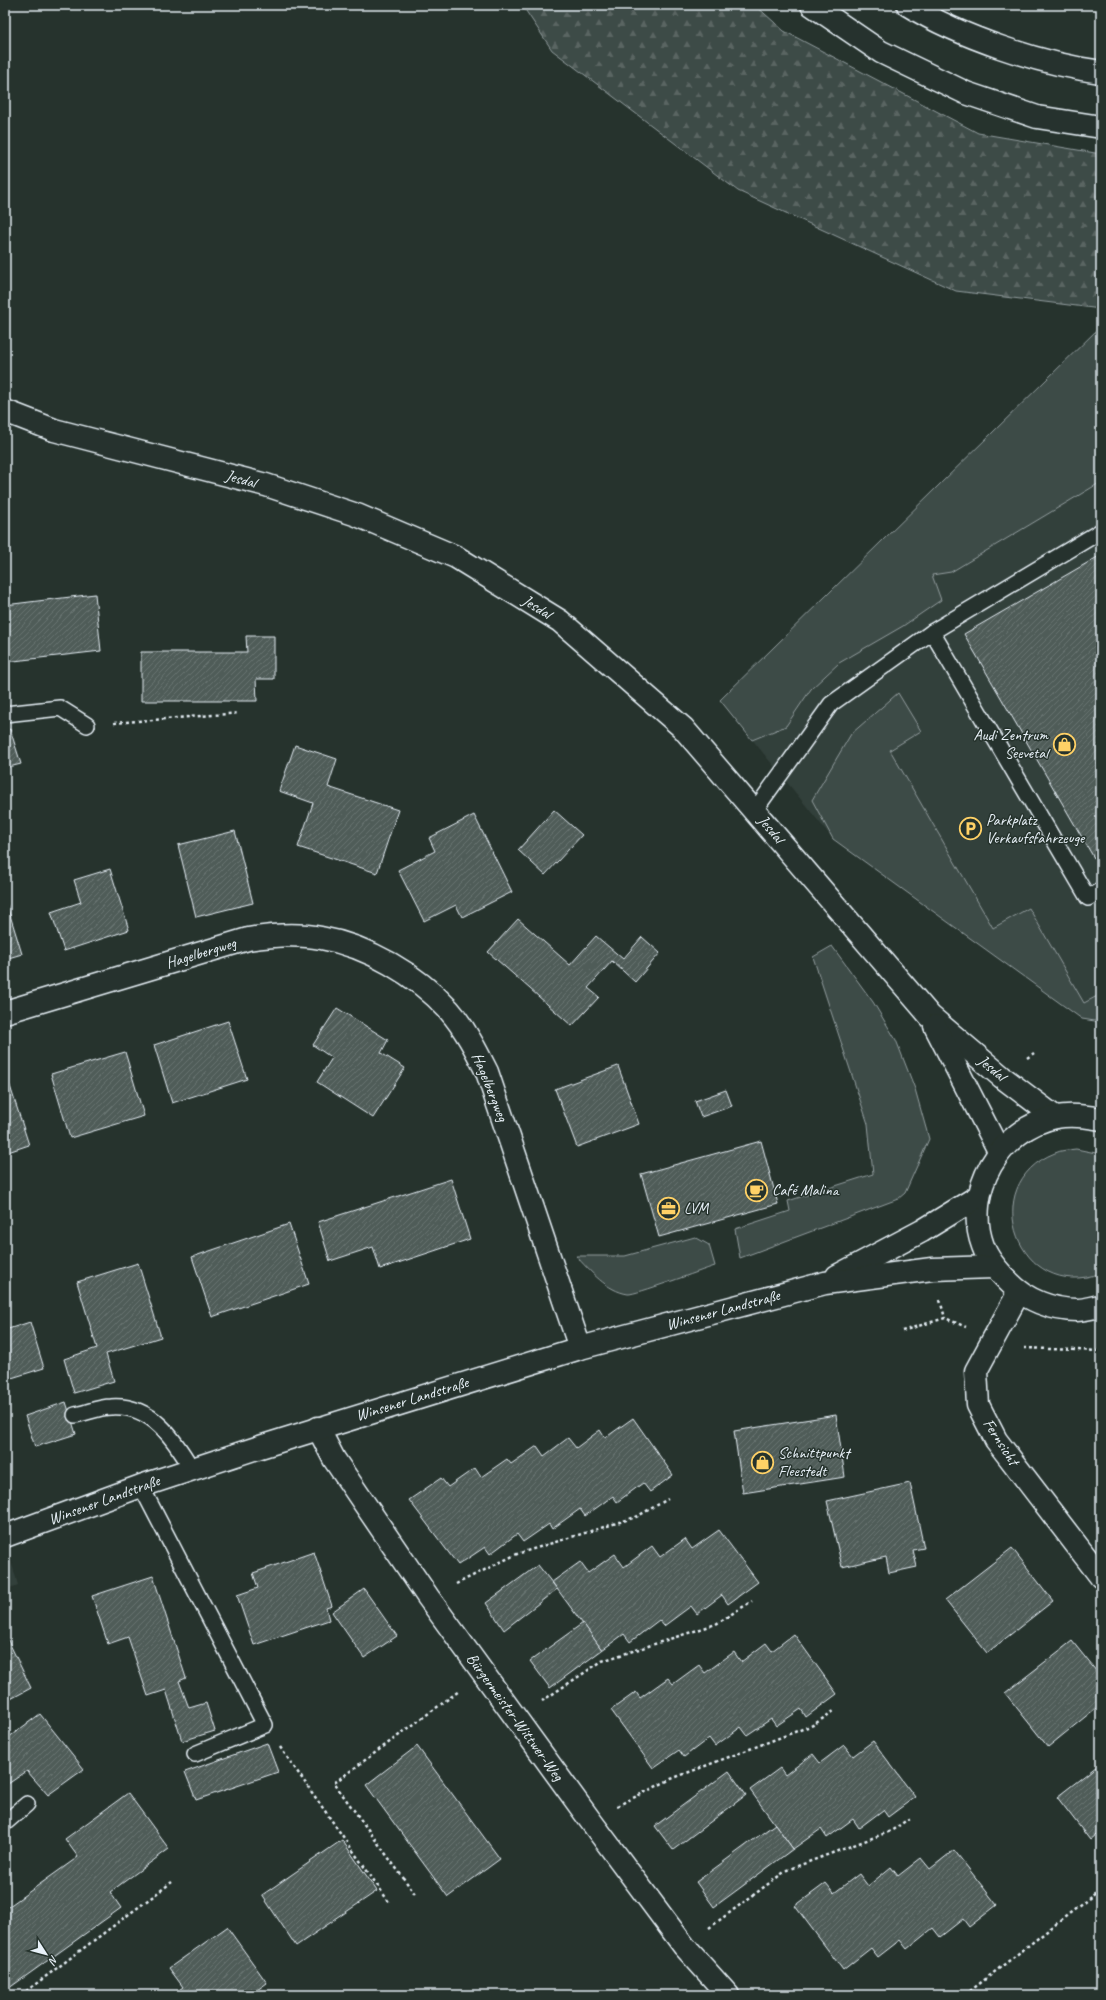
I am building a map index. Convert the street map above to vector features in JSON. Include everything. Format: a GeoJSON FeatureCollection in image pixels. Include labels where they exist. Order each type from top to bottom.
{"type":"FeatureCollection","features":[{"type":"Feature","properties":{"kind":"main road"},"geometry":{"type":"LineString","coordinates":[[812,5],[881,52],[966,93],[1037,117],[1101,127]]}},
{"type":"Feature","properties":{"kind":"main road"},"geometry":{"type":"LineString","coordinates":[[908,5],[925,15],[993,44],[1069,68],[1101,72]]}},
{"type":"Feature","properties":{"kind":"main road","name":"Jesdal"},"geometry":{"type":"LineString","coordinates":[[5,411],[54,430],[266,486],[357,515],[456,557],[560,621],[683,728],[755,810],[930,1016],[1002,1077],[1055,1117]]}},
{"type":"Feature","properties":{"kind":"main road","name":"Hagelbergweg"},"geometry":{"type":"LineString","coordinates":[[5,1012],[248,939],[272,935],[294,935],[321,938],[364,951],[392,965],[422,986],[450,1010],[473,1044],[487,1072],[580,1348]]}},
{"type":"Feature","properties":{"kind":"main road","name":"Jesdal"},"geometry":{"type":"LineString","coordinates":[[930,1016],[999,1151]]}},
{"type":"Feature","properties":{"kind":"main road"},"geometry":{"type":"LineString","coordinates":[[1101,1119],[1079,1115],[1055,1117],[1025,1130],[999,1151],[987,1172],[979,1196],[978,1221],[983,1245],[994,1267],[1019,1292],[1047,1306],[1077,1310],[1101,1306]]}},
{"type":"Feature","properties":{"kind":"main road","name":"Winsener Landstraße"},"geometry":{"type":"LineString","coordinates":[[825,1282],[922,1231],[979,1196]]}},
{"type":"Feature","properties":{"kind":"main road","name":"Winsener Landstraße"},"geometry":{"type":"LineString","coordinates":[[5,1536],[140,1486],[318,1428],[580,1348],[825,1282],[932,1269],[994,1267]]}},
{"type":"Feature","properties":{"kind":"main road","name":"Fernsicht"},"geometry":{"type":"LineString","coordinates":[[1019,1292],[976,1371],[978,1405],[996,1440],[1101,1577]]}},
{"type":"Feature","properties":{"kind":"main road","name":"Bürgermeister-Wittwer-Weg"},"geometry":{"type":"LineString","coordinates":[[318,1428],[334,1459],[428,1597],[590,1820],[684,1946],[728,1995]]}},
{"type":"Feature","properties":{"kind":"lane"},"geometry":{"type":"LineString","coordinates":[[755,810],[831,704],[932,632],[1101,531]]}},
{"type":"Feature","properties":{"kind":"lane"},"geometry":{"type":"LineString","coordinates":[[932,632],[1088,898],[1101,890]]}},
{"type":"Feature","properties":{"kind":"lane"},"geometry":{"type":"LineString","coordinates":[[5,714],[60,708],[87,725]]}},
{"type":"Feature","properties":{"kind":"lane"},"geometry":{"type":"LineString","coordinates":[[75,1416],[111,1407],[136,1409],[162,1428],[176,1442],[192,1470]]}},
{"type":"Feature","properties":{"kind":"lane"},"geometry":{"type":"LineString","coordinates":[[140,1486],[265,1725],[195,1754]]}},
{"type":"Feature","properties":{"kind":"lane"},"geometry":{"type":"LineString","coordinates":[[5,1823],[26,1804]]}},
{"type":"Feature","properties":{"kind":"path"},"geometry":{"type":"LineString","coordinates":[[87,725],[239,713]]}},
{"type":"Feature","properties":{"kind":"path"},"geometry":{"type":"LineString","coordinates":[[428,1597],[517,1554],[636,1516],[668,1499]]}},
{"type":"Feature","properties":{"kind":"path"},"geometry":{"type":"LineString","coordinates":[[517,1718],[602,1661],[716,1624],[752,1601]]}},
{"type":"Feature","properties":{"kind":"path"},"geometry":{"type":"LineString","coordinates":[[415,1894],[334,1783],[484,1673]]}},
{"type":"Feature","properties":{"kind":"path"},"geometry":{"type":"LineString","coordinates":[[590,1820],[671,1779],[813,1725],[834,1711]]}},
{"type":"Feature","properties":{"kind":"path"},"geometry":{"type":"LineString","coordinates":[[265,1725],[389,1902]]}},
{"type":"Feature","properties":{"kind":"path"},"geometry":{"type":"LineString","coordinates":[[684,1946],[787,1870],[891,1831],[910,1818]]}},
{"type":"Feature","properties":{"kind":"path"},"geometry":{"type":"LineString","coordinates":[[21,1995],[172,1882]]}},
{"type":"Feature","properties":{"kind":"path"},"geometry":{"type":"LineString","coordinates":[[965,1995],[1101,1889]]}},
{"type":"Feature","properties":{"kind":"shaded area"},"geometry":{"type":"Polygon","coordinates":[[[1101,326],[1101,1022],[1082,1019],[833,839],[720,700],[1101,326]]]}},
{"type":"Feature","properties":{"kind":"shaded area"},"geometry":{"type":"Polygon","coordinates":[[[5,1540],[18,1585],[5,1590],[5,1540]]]}},
{"type":"Feature","properties":{"kind":"green space"},"geometry":{"type":"Polygon","coordinates":[[[522,5],[755,5],[784,31],[978,133],[1101,154],[1101,309],[956,291],[738,191],[552,50],[522,5]]]}},
{"type":"Feature","properties":{"kind":"green space"},"geometry":{"type":"Polygon","coordinates":[[[1101,326],[1101,482],[951,572],[932,575],[941,600],[903,626],[839,663],[811,689],[786,726],[752,740],[720,700],[1101,326]]]}},
{"type":"Feature","properties":{"kind":"green space"},"geometry":{"type":"Polygon","coordinates":[[[898,693],[921,731],[890,750],[993,928],[1029,908],[1084,1003],[1101,994],[1101,1022],[1082,1019],[833,839],[812,800],[851,734],[898,693]]]}},
{"type":"Feature","properties":{"kind":"green space"},"geometry":{"type":"Polygon","coordinates":[[[832,946],[873,1002],[896,1040],[915,1089],[929,1139],[905,1193],[898,1199],[740,1258],[735,1229],[790,1211],[788,1201],[873,1174],[868,1124],[813,957],[832,946]]]}},
{"type":"Feature","properties":{"kind":"green space"},"geometry":{"type":"Polygon","coordinates":[[[1076,1149],[1101,1154],[1101,1273],[1072,1278],[1048,1272],[1029,1257],[1017,1236],[1013,1213],[1017,1189],[1031,1168],[1055,1153],[1076,1149]]]}},
{"type":"Feature","properties":{"kind":"green space"},"geometry":{"type":"Polygon","coordinates":[[[695,1237],[709,1245],[715,1266],[655,1287],[628,1294],[613,1289],[599,1280],[576,1256],[625,1256],[695,1237]]]}},
{"type":"Feature","properties":{"kind":"building","name":"Audi Zentrum Seevetal"},"geometry":{"type":"Polygon","coordinates":[[[1101,555],[1101,854],[1094,858],[964,634],[1101,555]]]}},
{"type":"Feature","properties":{"kind":"building"},"geometry":{"type":"Polygon","coordinates":[[[95,594],[101,651],[5,662],[5,605],[95,594]]]}},
{"type":"Feature","properties":{"kind":"building"},"geometry":{"type":"Polygon","coordinates":[[[246,636],[274,636],[274,679],[256,679],[257,701],[141,701],[141,652],[247,652],[246,636]]]}},
{"type":"Feature","properties":{"kind":"building"},"geometry":{"type":"Polygon","coordinates":[[[10,729],[21,764],[5,768],[5,731],[10,729]]]}},
{"type":"Feature","properties":{"kind":"building"},"geometry":{"type":"Polygon","coordinates":[[[295,745],[337,759],[328,787],[398,810],[377,873],[298,847],[313,803],[279,791],[295,745]]]}},
{"type":"Feature","properties":{"kind":"building"},"geometry":{"type":"Polygon","coordinates":[[[554,810],[582,835],[545,875],[518,850],[554,810]]]}},
{"type":"Feature","properties":{"kind":"building"},"geometry":{"type":"Polygon","coordinates":[[[474,815],[512,892],[462,917],[456,905],[424,921],[398,870],[435,851],[429,838],[474,815]]]}},
{"type":"Feature","properties":{"kind":"building"},"geometry":{"type":"Polygon","coordinates":[[[235,831],[253,903],[196,917],[178,845],[235,831]]]}},
{"type":"Feature","properties":{"kind":"building"},"geometry":{"type":"Polygon","coordinates":[[[110,869],[129,930],[64,951],[51,912],[81,902],[74,880],[110,869]]]}},
{"type":"Feature","properties":{"kind":"building"},"geometry":{"type":"Polygon","coordinates":[[[5,899],[22,954],[5,959],[5,899]]]}},
{"type":"Feature","properties":{"kind":"building"},"geometry":{"type":"Polygon","coordinates":[[[518,919],[570,965],[596,936],[623,959],[642,937],[660,953],[635,982],[612,961],[588,988],[599,997],[572,1026],[488,952],[518,919]]]}},
{"type":"Feature","properties":{"kind":"building"},"geometry":{"type":"Polygon","coordinates":[[[337,1008],[388,1040],[381,1053],[405,1068],[373,1118],[317,1082],[332,1058],[313,1045],[337,1008]]]}},
{"type":"Feature","properties":{"kind":"building"},"geometry":{"type":"Polygon","coordinates":[[[228,1021],[247,1079],[172,1103],[154,1045],[228,1021]]]}},
{"type":"Feature","properties":{"kind":"building"},"geometry":{"type":"Polygon","coordinates":[[[125,1052],[144,1116],[70,1138],[51,1074],[125,1052]]]}},
{"type":"Feature","properties":{"kind":"building"},"geometry":{"type":"Polygon","coordinates":[[[618,1066],[639,1124],[577,1147],[555,1089],[618,1066]]]}},
{"type":"Feature","properties":{"kind":"building"},"geometry":{"type":"Polygon","coordinates":[[[9,1083],[29,1145],[5,1153],[5,1084],[9,1083]]]}},
{"type":"Feature","properties":{"kind":"building"},"geometry":{"type":"Polygon","coordinates":[[[726,1090],[732,1106],[701,1117],[695,1101],[726,1090]]]}},
{"type":"Feature","properties":{"kind":"building"},"geometry":{"type":"Polygon","coordinates":[[[761,1141],[778,1204],[659,1237],[641,1174],[761,1141]]]}},
{"type":"Feature","properties":{"kind":"building"},"geometry":{"type":"Polygon","coordinates":[[[451,1179],[470,1239],[380,1269],[373,1247],[330,1261],[318,1222],[451,1179]]]}},
{"type":"Feature","properties":{"kind":"building"},"geometry":{"type":"Polygon","coordinates":[[[289,1224],[309,1284],[212,1317],[192,1257],[289,1224]]]}},
{"type":"Feature","properties":{"kind":"building"},"geometry":{"type":"Polygon","coordinates":[[[138,1263],[161,1337],[106,1354],[114,1381],[74,1393],[64,1359],[97,1348],[77,1282],[138,1263]]]}},
{"type":"Feature","properties":{"kind":"building"},"geometry":{"type":"Polygon","coordinates":[[[30,1322],[44,1368],[5,1380],[5,1330],[30,1322]]]}},
{"type":"Feature","properties":{"kind":"building"},"geometry":{"type":"Polygon","coordinates":[[[66,1402],[76,1434],[35,1447],[25,1416],[66,1402]]]}},
{"type":"Feature","properties":{"kind":"building"},"geometry":{"type":"Polygon","coordinates":[[[836,1415],[845,1477],[743,1493],[734,1431],[836,1415]]]}},
{"type":"Feature","properties":{"kind":"building"},"geometry":{"type":"Polygon","coordinates":[[[633,1418],[673,1475],[650,1492],[643,1483],[617,1502],[613,1496],[585,1516],[580,1509],[552,1529],[549,1524],[523,1542],[517,1534],[490,1554],[485,1547],[458,1565],[409,1500],[441,1478],[448,1487],[475,1468],[481,1477],[507,1459],[511,1464],[537,1446],[544,1456],[568,1438],[576,1448],[600,1430],[605,1438],[633,1418]]]}},
{"type":"Feature","properties":{"kind":"building"},"geometry":{"type":"Polygon","coordinates":[[[910,1483],[924,1548],[913,1550],[917,1567],[889,1573],[886,1557],[842,1567],[827,1501],[910,1483]]]}},
{"type":"Feature","properties":{"kind":"building"},"geometry":{"type":"Polygon","coordinates":[[[719,1530],[758,1582],[728,1604],[722,1595],[697,1614],[691,1606],[664,1626],[659,1620],[630,1642],[624,1634],[602,1650],[552,1582],[580,1562],[588,1573],[615,1554],[624,1567],[652,1546],[660,1557],[685,1539],[692,1549],[719,1530]]]}},
{"type":"Feature","properties":{"kind":"building"},"geometry":{"type":"Polygon","coordinates":[[[1012,1548],[1053,1601],[987,1653],[945,1600],[1012,1548]]]}},
{"type":"Feature","properties":{"kind":"building"},"geometry":{"type":"Polygon","coordinates":[[[314,1552],[332,1606],[326,1608],[329,1620],[254,1645],[237,1595],[258,1588],[253,1573],[314,1552]]]}},
{"type":"Feature","properties":{"kind":"building"},"geometry":{"type":"Polygon","coordinates":[[[538,1565],[557,1589],[504,1630],[486,1603],[538,1565]]]}},
{"type":"Feature","properties":{"kind":"building"},"geometry":{"type":"Polygon","coordinates":[[[153,1576],[186,1678],[179,1681],[189,1708],[206,1703],[215,1731],[182,1741],[166,1690],[148,1696],[128,1637],[108,1644],[92,1596],[153,1576]]]}},
{"type":"Feature","properties":{"kind":"building"},"geometry":{"type":"Polygon","coordinates":[[[364,1589],[397,1636],[364,1658],[332,1612],[364,1589]]]}},
{"type":"Feature","properties":{"kind":"building"},"geometry":{"type":"Polygon","coordinates":[[[583,1623],[602,1650],[550,1688],[530,1661],[583,1623]]]}},
{"type":"Feature","properties":{"kind":"building"},"geometry":{"type":"Polygon","coordinates":[[[5,1634],[31,1688],[5,1702],[5,1634]]]}},
{"type":"Feature","properties":{"kind":"building"},"geometry":{"type":"Polygon","coordinates":[[[794,1634],[837,1694],[806,1717],[801,1709],[776,1726],[771,1719],[747,1735],[741,1727],[715,1746],[709,1738],[684,1757],[679,1750],[653,1768],[611,1710],[636,1692],[640,1698],[668,1678],[673,1684],[699,1665],[705,1673],[734,1652],[741,1662],[766,1643],[772,1651],[794,1634]]]}},
{"type":"Feature","properties":{"kind":"building"},"geometry":{"type":"Polygon","coordinates":[[[1072,1641],[1101,1677],[1101,1704],[1048,1747],[1005,1693],[1072,1641]]]}},
{"type":"Feature","properties":{"kind":"building"},"geometry":{"type":"Polygon","coordinates":[[[40,1714],[84,1769],[48,1795],[27,1771],[5,1786],[5,1740],[40,1714]]]}},
{"type":"Feature","properties":{"kind":"building"},"geometry":{"type":"Polygon","coordinates":[[[873,1741],[915,1797],[888,1817],[883,1810],[859,1828],[853,1819],[827,1838],[821,1829],[793,1849],[750,1790],[780,1768],[785,1775],[813,1754],[820,1763],[844,1745],[853,1756],[873,1741]]]}},
{"type":"Feature","properties":{"kind":"building"},"geometry":{"type":"Polygon","coordinates":[[[267,1743],[278,1772],[196,1800],[185,1772],[267,1743]]]}},
{"type":"Feature","properties":{"kind":"building"},"geometry":{"type":"Polygon","coordinates":[[[417,1746],[500,1859],[448,1897],[366,1785],[417,1746]]]}},
{"type":"Feature","properties":{"kind":"building"},"geometry":{"type":"Polygon","coordinates":[[[1101,1763],[1101,1831],[1090,1840],[1057,1797],[1101,1763]]]}},
{"type":"Feature","properties":{"kind":"building"},"geometry":{"type":"Polygon","coordinates":[[[729,1771],[746,1795],[673,1850],[655,1826],[729,1771]]]}},
{"type":"Feature","properties":{"kind":"building"},"geometry":{"type":"Polygon","coordinates":[[[128,1793],[169,1849],[110,1892],[121,1908],[5,1991],[5,1909],[78,1857],[65,1839],[128,1793]]]}},
{"type":"Feature","properties":{"kind":"building"},"geometry":{"type":"Polygon","coordinates":[[[775,1824],[793,1849],[714,1907],[696,1882],[775,1824]]]}},
{"type":"Feature","properties":{"kind":"building"},"geometry":{"type":"Polygon","coordinates":[[[342,1840],[377,1891],[296,1946],[262,1895],[342,1840]]]}},
{"type":"Feature","properties":{"kind":"building"},"geometry":{"type":"Polygon","coordinates":[[[954,1850],[997,1905],[969,1927],[963,1919],[940,1937],[933,1928],[907,1949],[900,1940],[878,1957],[871,1948],[843,1970],[795,1906],[826,1883],[834,1893],[859,1874],[868,1886],[891,1867],[898,1876],[921,1858],[930,1869],[954,1850]]]}},
{"type":"Feature","properties":{"kind":"building"},"geometry":{"type":"Polygon","coordinates":[[[227,1927],[267,1983],[250,1995],[172,1995],[183,1987],[169,1968],[227,1927]]]}},
{"type":"Feature","properties":{"kind":"place","name":"Audi Zentrum Seevetal"},"geometry":{"type":"Point","coordinates":[1064,744]}},
{"type":"Feature","properties":{"kind":"place","name":"Parkplatz Verkaufsfahrzeuge"},"geometry":{"type":"Point","coordinates":[971,829]}},
{"type":"Feature","properties":{"kind":"place","name":"Café Malina"},"geometry":{"type":"Point","coordinates":[757,1190]}},
{"type":"Feature","properties":{"kind":"place","name":"LVM"},"geometry":{"type":"Point","coordinates":[668,1208]}},
{"type":"Feature","properties":{"kind":"place","name":"Schnittpunkt Fleestedt"},"geometry":{"type":"Point","coordinates":[762,1462]}}]}
